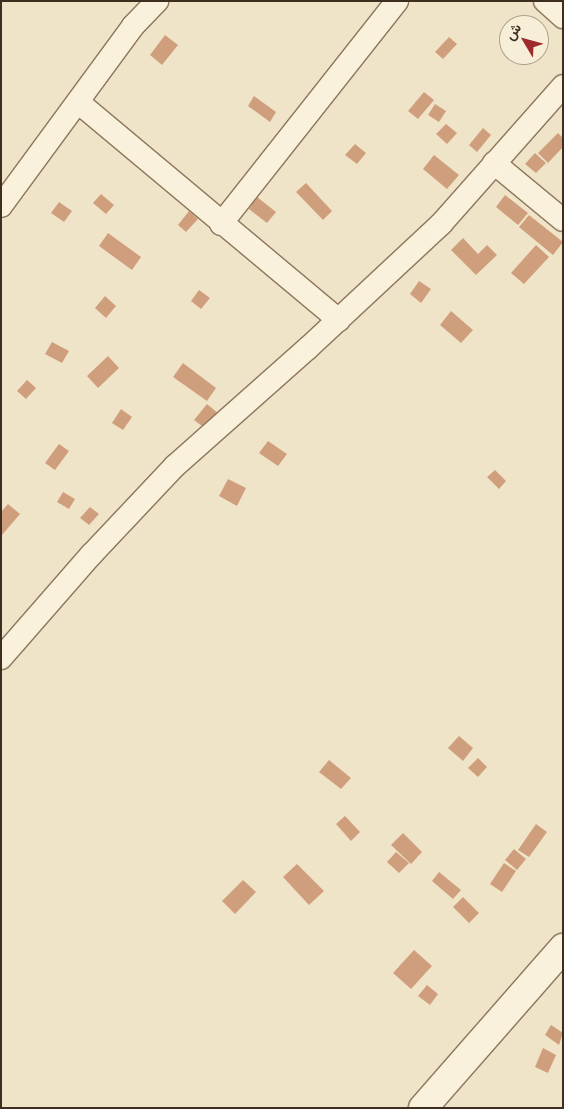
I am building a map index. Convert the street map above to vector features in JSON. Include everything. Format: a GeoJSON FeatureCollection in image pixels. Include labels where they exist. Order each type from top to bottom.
{"type":"FeatureCollection","features":[{"type":"Feature","properties":{"kind":"street"},"geometry":{"type":"LineString","coordinates":[[1,206],[133,26],[157,1]]}},
{"type":"Feature","properties":{"kind":"street"},"geometry":{"type":"LineString","coordinates":[[221,224],[397,1]]}},
{"type":"Feature","properties":{"kind":"street"},"geometry":{"type":"LineString","coordinates":[[545,1],[563,17]]}},
{"type":"Feature","properties":{"kind":"street"},"geometry":{"type":"LineString","coordinates":[[1,658],[91,555],[175,466],[339,320],[441,224],[563,86]]}},
{"type":"Feature","properties":{"kind":"street"},"geometry":{"type":"LineString","coordinates":[[78,102],[221,224],[339,320]]}},
{"type":"Feature","properties":{"kind":"street"},"geometry":{"type":"LineString","coordinates":[[494,163],[563,220]]}},
{"type":"Feature","properties":{"kind":"street"},"geometry":{"type":"LineString","coordinates":[[423,1108],[563,948]]}},
{"type":"Feature","properties":{"kind":"building"},"geometry":{"type":"Polygon","coordinates":[[[165,35],[178,45],[162,65],[150,55],[165,35]]]}},
{"type":"Feature","properties":{"kind":"building"},"geometry":{"type":"Polygon","coordinates":[[[449,37],[457,44],[443,59],[435,52],[449,37]]]}},
{"type":"Feature","properties":{"kind":"building"},"geometry":{"type":"Polygon","coordinates":[[[424,92],[434,100],[418,119],[408,111],[424,92]]]}},
{"type":"Feature","properties":{"kind":"building"},"geometry":{"type":"Polygon","coordinates":[[[254,96],[276,112],[270,122],[248,106],[254,96]]]}},
{"type":"Feature","properties":{"kind":"building"},"geometry":{"type":"Polygon","coordinates":[[[435,104],[446,111],[439,122],[428,115],[435,104]]]}},
{"type":"Feature","properties":{"kind":"building"},"geometry":{"type":"Polygon","coordinates":[[[446,124],[457,133],[447,144],[436,134],[446,124]]]}},
{"type":"Feature","properties":{"kind":"building"},"geometry":{"type":"Polygon","coordinates":[[[483,128],[491,135],[477,152],[469,145],[483,128]]]}},
{"type":"Feature","properties":{"kind":"building"},"geometry":{"type":"Polygon","coordinates":[[[558,133],[563,138],[563,147],[548,163],[538,153],[558,133]]]}},
{"type":"Feature","properties":{"kind":"building"},"geometry":{"type":"Polygon","coordinates":[[[355,144],[366,153],[357,164],[345,155],[355,144]]]}},
{"type":"Feature","properties":{"kind":"building"},"geometry":{"type":"Polygon","coordinates":[[[535,153],[546,163],[536,173],[525,164],[535,153]]]}},
{"type":"Feature","properties":{"kind":"building"},"geometry":{"type":"Polygon","coordinates":[[[434,155],[459,175],[447,189],[423,169],[434,155]]]}},
{"type":"Feature","properties":{"kind":"building"},"geometry":{"type":"Polygon","coordinates":[[[306,183],[332,211],[323,220],[296,192],[306,183]]]}},
{"type":"Feature","properties":{"kind":"building"},"geometry":{"type":"Polygon","coordinates":[[[101,194],[114,205],[106,214],[93,203],[101,194]]]}},
{"type":"Feature","properties":{"kind":"building"},"geometry":{"type":"Polygon","coordinates":[[[505,195],[528,213],[518,225],[496,207],[505,195]]]}},
{"type":"Feature","properties":{"kind":"building"},"geometry":{"type":"Polygon","coordinates":[[[257,197],[276,212],[267,223],[249,209],[257,197]]]}},
{"type":"Feature","properties":{"kind":"building"},"geometry":{"type":"Polygon","coordinates":[[[59,202],[72,211],[64,222],[51,213],[59,202]]]}},
{"type":"Feature","properties":{"kind":"building"},"geometry":{"type":"Polygon","coordinates":[[[189,211],[198,219],[186,232],[178,225],[189,211]]]}},
{"type":"Feature","properties":{"kind":"building"},"geometry":{"type":"Polygon","coordinates":[[[529,215],[563,242],[553,255],[519,227],[529,215]]]}},
{"type":"Feature","properties":{"kind":"building"},"geometry":{"type":"Polygon","coordinates":[[[108,233],[141,257],[132,270],[99,246],[108,233]]]}},
{"type":"Feature","properties":{"kind":"building"},"geometry":{"type":"Polygon","coordinates":[[[463,238],[478,254],[487,245],[497,255],[476,275],[451,250],[463,238]]]}},
{"type":"Feature","properties":{"kind":"building"},"geometry":{"type":"Polygon","coordinates":[[[536,245],[549,257],[524,284],[511,273],[536,245]]]}},
{"type":"Feature","properties":{"kind":"building"},"geometry":{"type":"Polygon","coordinates":[[[419,281],[431,289],[421,303],[410,294],[419,281]]]}},
{"type":"Feature","properties":{"kind":"building"},"geometry":{"type":"Polygon","coordinates":[[[199,290],[210,298],[201,309],[191,301],[199,290]]]}},
{"type":"Feature","properties":{"kind":"building"},"geometry":{"type":"Polygon","coordinates":[[[105,296],[116,306],[106,318],[95,308],[105,296]]]}},
{"type":"Feature","properties":{"kind":"building"},"geometry":{"type":"Polygon","coordinates":[[[451,311],[473,330],[461,343],[440,325],[451,311]]]}},
{"type":"Feature","properties":{"kind":"building"},"geometry":{"type":"Polygon","coordinates":[[[52,342],[69,351],[62,363],[45,354],[52,342]]]}},
{"type":"Feature","properties":{"kind":"building"},"geometry":{"type":"Polygon","coordinates":[[[108,356],[119,368],[98,388],[87,376],[108,356]]]}},
{"type":"Feature","properties":{"kind":"building"},"geometry":{"type":"Polygon","coordinates":[[[183,363],[216,388],[207,401],[173,377],[183,363]]]}},
{"type":"Feature","properties":{"kind":"building"},"geometry":{"type":"Polygon","coordinates":[[[27,380],[36,388],[26,399],[17,391],[27,380]]]}},
{"type":"Feature","properties":{"kind":"building"},"geometry":{"type":"Polygon","coordinates":[[[207,404],[219,414],[206,429],[194,420],[207,404]]]}},
{"type":"Feature","properties":{"kind":"building"},"geometry":{"type":"Polygon","coordinates":[[[121,409],[132,417],[123,430],[112,423],[121,409]]]}},
{"type":"Feature","properties":{"kind":"building"},"geometry":{"type":"Polygon","coordinates":[[[268,441],[287,454],[278,466],[259,453],[268,441]]]}},
{"type":"Feature","properties":{"kind":"building"},"geometry":{"type":"Polygon","coordinates":[[[59,444],[69,451],[55,470],[45,463],[59,444]]]}},
{"type":"Feature","properties":{"kind":"building"},"geometry":{"type":"Polygon","coordinates":[[[495,470],[506,481],[499,489],[487,477],[495,470]]]}},
{"type":"Feature","properties":{"kind":"building"},"geometry":{"type":"Polygon","coordinates":[[[228,479],[246,488],[237,506],[219,496],[228,479]]]}},
{"type":"Feature","properties":{"kind":"building"},"geometry":{"type":"Polygon","coordinates":[[[63,492],[75,499],[69,509],[57,502],[63,492]]]}},
{"type":"Feature","properties":{"kind":"building"},"geometry":{"type":"Polygon","coordinates":[[[8,504],[20,514],[2,535],[1,512],[8,504]]]}},
{"type":"Feature","properties":{"kind":"building"},"geometry":{"type":"Polygon","coordinates":[[[90,507],[99,514],[89,525],[80,518],[90,507]]]}},
{"type":"Feature","properties":{"kind":"building"},"geometry":{"type":"Polygon","coordinates":[[[459,736],[473,748],[463,761],[448,748],[459,736]]]}},
{"type":"Feature","properties":{"kind":"building"},"geometry":{"type":"Polygon","coordinates":[[[478,758],[487,767],[478,777],[468,768],[478,758]]]}},
{"type":"Feature","properties":{"kind":"building"},"geometry":{"type":"Polygon","coordinates":[[[329,760],[351,778],[341,789],[319,772],[329,760]]]}},
{"type":"Feature","properties":{"kind":"building"},"geometry":{"type":"Polygon","coordinates":[[[345,816],[360,832],[351,841],[336,824],[345,816]]]}},
{"type":"Feature","properties":{"kind":"building"},"geometry":{"type":"Polygon","coordinates":[[[536,824],[547,832],[529,857],[518,850],[536,824]]]}},
{"type":"Feature","properties":{"kind":"building"},"geometry":{"type":"Polygon","coordinates":[[[403,833],[422,852],[411,864],[391,845],[403,833]]]}},
{"type":"Feature","properties":{"kind":"building"},"geometry":{"type":"Polygon","coordinates":[[[514,849],[526,859],[517,870],[505,860],[514,849]]]}},
{"type":"Feature","properties":{"kind":"building"},"geometry":{"type":"Polygon","coordinates":[[[396,852],[409,863],[399,873],[387,862],[396,852]]]}},
{"type":"Feature","properties":{"kind":"building"},"geometry":{"type":"Polygon","coordinates":[[[504,863],[516,871],[502,892],[490,884],[504,863]]]}},
{"type":"Feature","properties":{"kind":"building"},"geometry":{"type":"Polygon","coordinates":[[[297,864],[324,891],[309,905],[283,877],[297,864]]]}},
{"type":"Feature","properties":{"kind":"building"},"geometry":{"type":"Polygon","coordinates":[[[439,872],[461,890],[453,899],[432,881],[439,872]]]}},
{"type":"Feature","properties":{"kind":"building"},"geometry":{"type":"Polygon","coordinates":[[[243,880],[256,892],[235,914],[222,901],[243,880]]]}},
{"type":"Feature","properties":{"kind":"building"},"geometry":{"type":"Polygon","coordinates":[[[463,897],[479,913],[469,923],[453,907],[463,897]]]}},
{"type":"Feature","properties":{"kind":"building"},"geometry":{"type":"Polygon","coordinates":[[[414,950],[432,966],[411,989],[393,973],[414,950]]]}},
{"type":"Feature","properties":{"kind":"building"},"geometry":{"type":"Polygon","coordinates":[[[427,985],[438,994],[430,1005],[418,996],[427,985]]]}},
{"type":"Feature","properties":{"kind":"building"},"geometry":{"type":"Polygon","coordinates":[[[551,1025],[563,1033],[559,1045],[545,1035],[551,1025]]]}},
{"type":"Feature","properties":{"kind":"building"},"geometry":{"type":"Polygon","coordinates":[[[543,1048],[556,1055],[548,1073],[535,1067],[543,1048]]]}}]}
